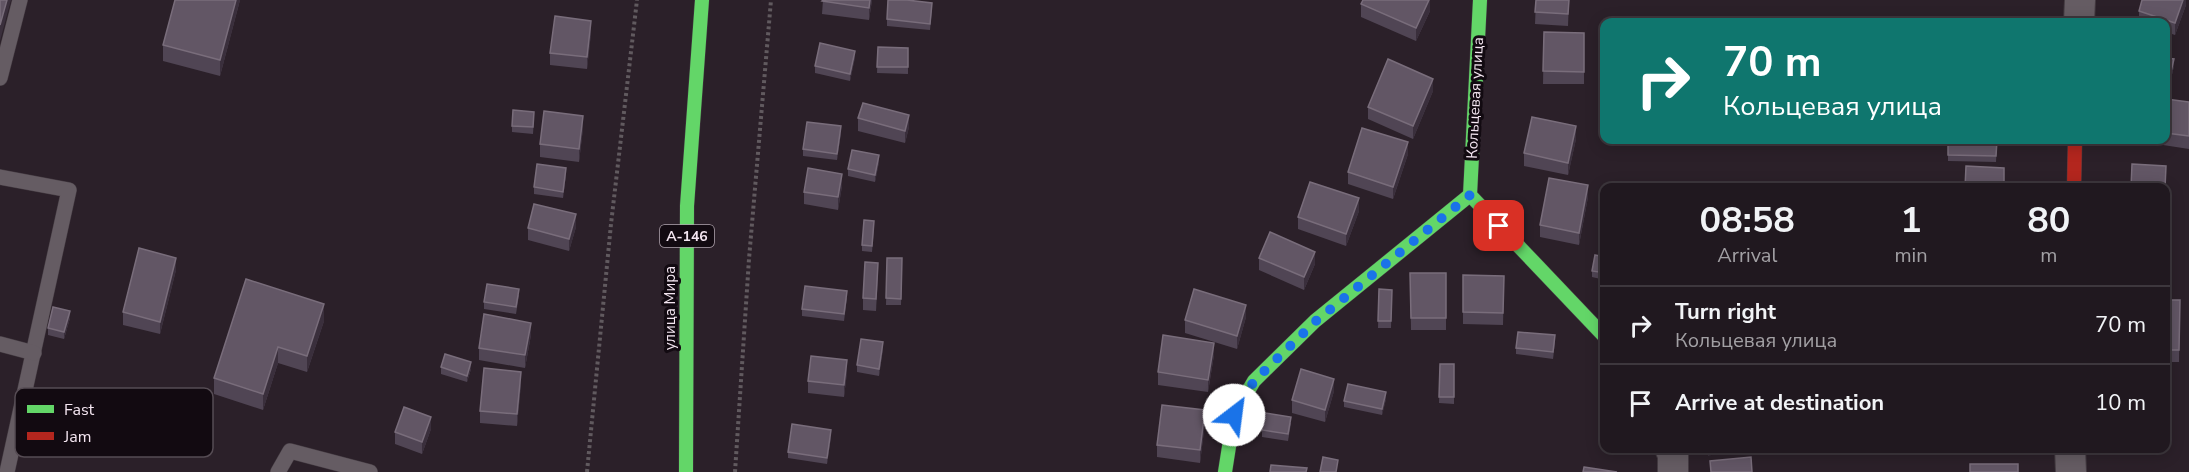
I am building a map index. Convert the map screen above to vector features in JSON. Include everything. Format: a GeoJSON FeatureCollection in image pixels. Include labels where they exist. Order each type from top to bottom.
{"type":"FeatureCollection","features":[{"type":"Feature","properties":{"kind":"main road","name":"улица Мира"},"geometry":{"type":"LineString","coordinates":[[686,472],[687,206],[702,0]]}},
{"type":"Feature","properties":{"kind":"main road","name":"Кольцевая улица"},"geometry":{"type":"LineString","coordinates":[[1470,195],[1480,0]]}},
{"type":"Feature","properties":{"kind":"main road"},"geometry":{"type":"LineString","coordinates":[[2074,183],[2075,144]]}},
{"type":"Feature","properties":{"kind":"main road"},"geometry":{"type":"LineString","coordinates":[[1225,472],[1234,415],[1254,381],[1316,321],[1470,195],[1600,332]]}},
{"type":"Feature","properties":{"kind":"street"},"geometry":{"type":"LineString","coordinates":[[2079,18],[2080,0]]}},
{"type":"Feature","properties":{"kind":"street"},"geometry":{"type":"LineString","coordinates":[[1672,453],[1673,472]]}},
{"type":"Feature","properties":{"kind":"street"},"geometry":{"type":"LineString","coordinates":[[2070,453],[2071,472]]}},
{"type":"Feature","properties":{"kind":"lane"},"geometry":{"type":"LineString","coordinates":[[0,78],[20,0]]}},
{"type":"Feature","properties":{"kind":"lane"},"geometry":{"type":"LineString","coordinates":[[0,177],[69,190],[25,388]]}},
{"type":"Feature","properties":{"kind":"lane"},"geometry":{"type":"LineString","coordinates":[[0,344],[33,353]]}},
{"type":"Feature","properties":{"kind":"lane"},"geometry":{"type":"LineString","coordinates":[[7,472],[15,435]]}},
{"type":"Feature","properties":{"kind":"lane"},"geometry":{"type":"LineString","coordinates":[[278,472],[290,451],[370,472]]}},
{"type":"Feature","properties":{"kind":"path"},"geometry":{"type":"LineString","coordinates":[[587,472],[611,224],[637,0]]}},
{"type":"Feature","properties":{"kind":"path"},"geometry":{"type":"LineString","coordinates":[[735,472],[749,258],[771,0]]}},
{"type":"Feature","properties":{"kind":"building"},"geometry":{"type":"Polygon","coordinates":[[[0,0],[7,0],[0,25],[0,0]]]}},
{"type":"Feature","properties":{"kind":"building"},"geometry":{"type":"Polygon","coordinates":[[[175,0],[236,0],[220,60],[163,45],[175,0]]]}},
{"type":"Feature","properties":{"kind":"building"},"geometry":{"type":"Polygon","coordinates":[[[823,0],[870,0],[869,8],[823,0]]]}},
{"type":"Feature","properties":{"kind":"building"},"geometry":{"type":"Polygon","coordinates":[[[888,0],[932,3],[930,24],[887,19],[888,0]]]}},
{"type":"Feature","properties":{"kind":"building"},"geometry":{"type":"Polygon","coordinates":[[[1363,0],[1429,0],[1416,28],[1361,4],[1363,0]]]}},
{"type":"Feature","properties":{"kind":"building"},"geometry":{"type":"Polygon","coordinates":[[[1536,0],[1569,0],[1568,14],[1535,12],[1536,0]]]}},
{"type":"Feature","properties":{"kind":"building"},"geometry":{"type":"Polygon","coordinates":[[[2142,0],[2183,0],[2175,23],[2170,21],[2170,18],[2160,18],[2139,11],[2142,0]]]}},
{"type":"Feature","properties":{"kind":"building"},"geometry":{"type":"Polygon","coordinates":[[[555,16],[591,21],[587,57],[550,53],[555,16]]]}},
{"type":"Feature","properties":{"kind":"building"},"geometry":{"type":"Polygon","coordinates":[[[1544,32],[1584,33],[1584,72],[1543,71],[1544,32]]]}},
{"type":"Feature","properties":{"kind":"building"},"geometry":{"type":"Polygon","coordinates":[[[820,43],[855,51],[850,74],[815,66],[820,43]]]}},
{"type":"Feature","properties":{"kind":"building"},"geometry":{"type":"Polygon","coordinates":[[[878,47],[908,48],[908,67],[877,67],[878,47]]]}},
{"type":"Feature","properties":{"kind":"building"},"geometry":{"type":"Polygon","coordinates":[[[2170,58],[2174,59],[2170,76],[2170,58]]]}},
{"type":"Feature","properties":{"kind":"building"},"geometry":{"type":"Polygon","coordinates":[[[1388,59],[1433,79],[1413,126],[1368,107],[1388,59]]]}},
{"type":"Feature","properties":{"kind":"building"},"geometry":{"type":"Polygon","coordinates":[[[2170,100],[2189,102],[2189,136],[2170,134],[2170,100]]]}},
{"type":"Feature","properties":{"kind":"building"},"geometry":{"type":"Polygon","coordinates":[[[863,103],[909,115],[905,131],[858,118],[863,103]]]}},
{"type":"Feature","properties":{"kind":"building"},"geometry":{"type":"Polygon","coordinates":[[[513,110],[534,112],[533,127],[512,126],[513,110]]]}},
{"type":"Feature","properties":{"kind":"building"},"geometry":{"type":"Polygon","coordinates":[[[544,111],[583,116],[579,149],[540,144],[544,111]]]}},
{"type":"Feature","properties":{"kind":"building"},"geometry":{"type":"Polygon","coordinates":[[[1532,117],[1576,126],[1568,163],[1524,153],[1532,117]]]}},
{"type":"Feature","properties":{"kind":"building"},"geometry":{"type":"Polygon","coordinates":[[[807,122],[841,126],[837,154],[803,149],[807,122]]]}},
{"type":"Feature","properties":{"kind":"building"},"geometry":{"type":"Polygon","coordinates":[[[1362,128],[1408,142],[1393,187],[1348,172],[1362,128]]]}},
{"type":"Feature","properties":{"kind":"building"},"geometry":{"type":"Polygon","coordinates":[[[1948,144],[1997,144],[1996,156],[1948,155],[1948,144]]]}},
{"type":"Feature","properties":{"kind":"building"},"geometry":{"type":"Polygon","coordinates":[[[852,150],[879,155],[875,175],[848,169],[852,150]]]}},
{"type":"Feature","properties":{"kind":"building"},"geometry":{"type":"Polygon","coordinates":[[[537,164],[566,168],[563,192],[534,187],[537,164]]]}},
{"type":"Feature","properties":{"kind":"building"},"geometry":{"type":"Polygon","coordinates":[[[2132,164],[2166,166],[2165,183],[2131,183],[2132,164]]]}},
{"type":"Feature","properties":{"kind":"building"},"geometry":{"type":"Polygon","coordinates":[[[1966,166],[2004,168],[2004,183],[1965,183],[1966,166]]]}},
{"type":"Feature","properties":{"kind":"building"},"geometry":{"type":"Polygon","coordinates":[[[808,168],[842,174],[838,197],[804,192],[808,168]]]}},
{"type":"Feature","properties":{"kind":"building"},"geometry":{"type":"Polygon","coordinates":[[[1549,178],[1588,185],[1579,233],[1540,225],[1549,178]]]}},
{"type":"Feature","properties":{"kind":"building"},"geometry":{"type":"Polygon","coordinates":[[[1310,182],[1359,198],[1346,234],[1298,217],[1310,182]]]}},
{"type":"Feature","properties":{"kind":"building"},"geometry":{"type":"Polygon","coordinates":[[[534,204],[576,214],[569,239],[528,228],[534,204]]]}},
{"type":"Feature","properties":{"kind":"building"},"geometry":{"type":"Polygon","coordinates":[[[864,220],[874,221],[872,246],[862,245],[864,220]]]}},
{"type":"Feature","properties":{"kind":"building"},"geometry":{"type":"Polygon","coordinates":[[[1270,232],[1315,252],[1304,277],[1259,258],[1270,232]]]}},
{"type":"Feature","properties":{"kind":"building"},"geometry":{"type":"Polygon","coordinates":[[[139,248],[176,258],[160,322],[123,312],[139,248]]]}},
{"type":"Feature","properties":{"kind":"building"},"geometry":{"type":"Polygon","coordinates":[[[1595,255],[1600,256],[1600,272],[1592,271],[1595,255]]]}},
{"type":"Feature","properties":{"kind":"building"},"geometry":{"type":"Polygon","coordinates":[[[887,258],[902,258],[901,299],[886,298],[887,258]]]}},
{"type":"Feature","properties":{"kind":"building"},"geometry":{"type":"Polygon","coordinates":[[[865,262],[878,263],[876,299],[863,298],[865,262]]]}},
{"type":"Feature","properties":{"kind":"building"},"geometry":{"type":"Polygon","coordinates":[[[1410,273],[1446,273],[1446,318],[1411,318],[1410,273]]]}},
{"type":"Feature","properties":{"kind":"building"},"geometry":{"type":"Polygon","coordinates":[[[1463,275],[1504,276],[1503,313],[1463,312],[1463,275]]]}},
{"type":"Feature","properties":{"kind":"building"},"geometry":{"type":"Polygon","coordinates":[[[246,279],[324,304],[307,356],[278,347],[263,394],[214,378],[246,279]]]}},
{"type":"Feature","properties":{"kind":"building"},"geometry":{"type":"Polygon","coordinates":[[[487,284],[519,289],[516,307],[484,302],[487,284]]]}},
{"type":"Feature","properties":{"kind":"building"},"geometry":{"type":"Polygon","coordinates":[[[805,286],[847,291],[844,314],[802,309],[805,286]]]}},
{"type":"Feature","properties":{"kind":"building"},"geometry":{"type":"Polygon","coordinates":[[[1194,289],[1246,305],[1237,336],[1185,320],[1194,289]]]}},
{"type":"Feature","properties":{"kind":"building"},"geometry":{"type":"Polygon","coordinates":[[[1379,289],[1392,290],[1391,321],[1378,321],[1379,289]]]}},
{"type":"Feature","properties":{"kind":"building"},"geometry":{"type":"Polygon","coordinates":[[[2170,300],[2180,300],[2179,350],[2170,350],[2170,300]]]}},
{"type":"Feature","properties":{"kind":"building"},"geometry":{"type":"Polygon","coordinates":[[[53,307],[70,311],[64,332],[48,328],[53,307]]]}},
{"type":"Feature","properties":{"kind":"building"},"geometry":{"type":"Polygon","coordinates":[[[484,314],[531,323],[525,355],[479,348],[484,314]]]}},
{"type":"Feature","properties":{"kind":"building"},"geometry":{"type":"Polygon","coordinates":[[[1518,332],[1555,335],[1553,352],[1516,348],[1518,332]]]}},
{"type":"Feature","properties":{"kind":"building"},"geometry":{"type":"Polygon","coordinates":[[[1163,335],[1214,343],[1208,380],[1158,372],[1163,335]]]}},
{"type":"Feature","properties":{"kind":"building"},"geometry":{"type":"Polygon","coordinates":[[[861,339],[883,342],[879,369],[857,365],[861,339]]]}},
{"type":"Feature","properties":{"kind":"building"},"geometry":{"type":"Polygon","coordinates":[[[445,354],[471,362],[467,376],[441,367],[445,354]]]}},
{"type":"Feature","properties":{"kind":"building"},"geometry":{"type":"Polygon","coordinates":[[[811,356],[847,360],[844,385],[808,381],[811,356]]]}},
{"type":"Feature","properties":{"kind":"building"},"geometry":{"type":"Polygon","coordinates":[[[1440,364],[1454,364],[1454,397],[1439,397],[1440,364]]]}},
{"type":"Feature","properties":{"kind":"building"},"geometry":{"type":"Polygon","coordinates":[[[484,368],[521,372],[517,414],[480,411],[484,368]]]}},
{"type":"Feature","properties":{"kind":"building"},"geometry":{"type":"Polygon","coordinates":[[[1301,369],[1334,379],[1325,410],[1292,400],[1301,369]]]}},
{"type":"Feature","properties":{"kind":"building"},"geometry":{"type":"Polygon","coordinates":[[[1348,384],[1386,392],[1382,409],[1344,401],[1348,384]]]}},
{"type":"Feature","properties":{"kind":"building"},"geometry":{"type":"Polygon","coordinates":[[[1162,405],[1205,410],[1200,450],[1157,445],[1162,405]]]}},
{"type":"Feature","properties":{"kind":"building"},"geometry":{"type":"Polygon","coordinates":[[[404,407],[431,417],[422,442],[395,432],[404,407]]]}},
{"type":"Feature","properties":{"kind":"building"},"geometry":{"type":"Polygon","coordinates":[[[1265,413],[1291,417],[1288,434],[1262,430],[1265,413]]]}},
{"type":"Feature","properties":{"kind":"building"},"geometry":{"type":"Polygon","coordinates":[[[792,424],[831,430],[827,458],[788,452],[792,424]]]}},
{"type":"Feature","properties":{"kind":"building"},"geometry":{"type":"Polygon","coordinates":[[[1323,457],[1338,460],[1336,472],[1320,472],[1323,457]]]}},
{"type":"Feature","properties":{"kind":"building"},"geometry":{"type":"Polygon","coordinates":[[[1751,457],[1752,472],[1711,472],[1710,461],[1751,457]]]}},
{"type":"Feature","properties":{"kind":"building"},"geometry":{"type":"Polygon","coordinates":[[[1970,464],[2018,464],[2018,472],[1970,472],[1970,464]]]}},
{"type":"Feature","properties":{"kind":"building"},"geometry":{"type":"Polygon","coordinates":[[[1271,465],[1307,468],[1306,472],[1270,472],[1271,465]]]}},
{"type":"Feature","properties":{"kind":"building"},"geometry":{"type":"Polygon","coordinates":[[[1584,467],[1617,472],[1583,472],[1584,467]]]}},
{"type":"Feature","properties":{"kind":"traffic: fast"},"geometry":{"type":"LineString","coordinates":[[686,472],[687,206],[702,0]]}},
{"type":"Feature","properties":{"kind":"traffic: fast"},"geometry":{"type":"LineString","coordinates":[[1480,0],[1470,195],[1600,332]]}},
{"type":"Feature","properties":{"kind":"traffic: fast"},"geometry":{"type":"LineString","coordinates":[[1225,472],[1234,415],[1254,381],[1315,321],[1470,195]]}},
{"type":"Feature","properties":{"kind":"traffic: jam"},"geometry":{"type":"LineString","coordinates":[[2074,183],[2075,144]]}},
{"type":"Feature","properties":{"kind":"route"},"geometry":{"type":"LineString","coordinates":[[1234,415],[1254,381],[1316,321],[1470,195],[1499,226]]}}]}
